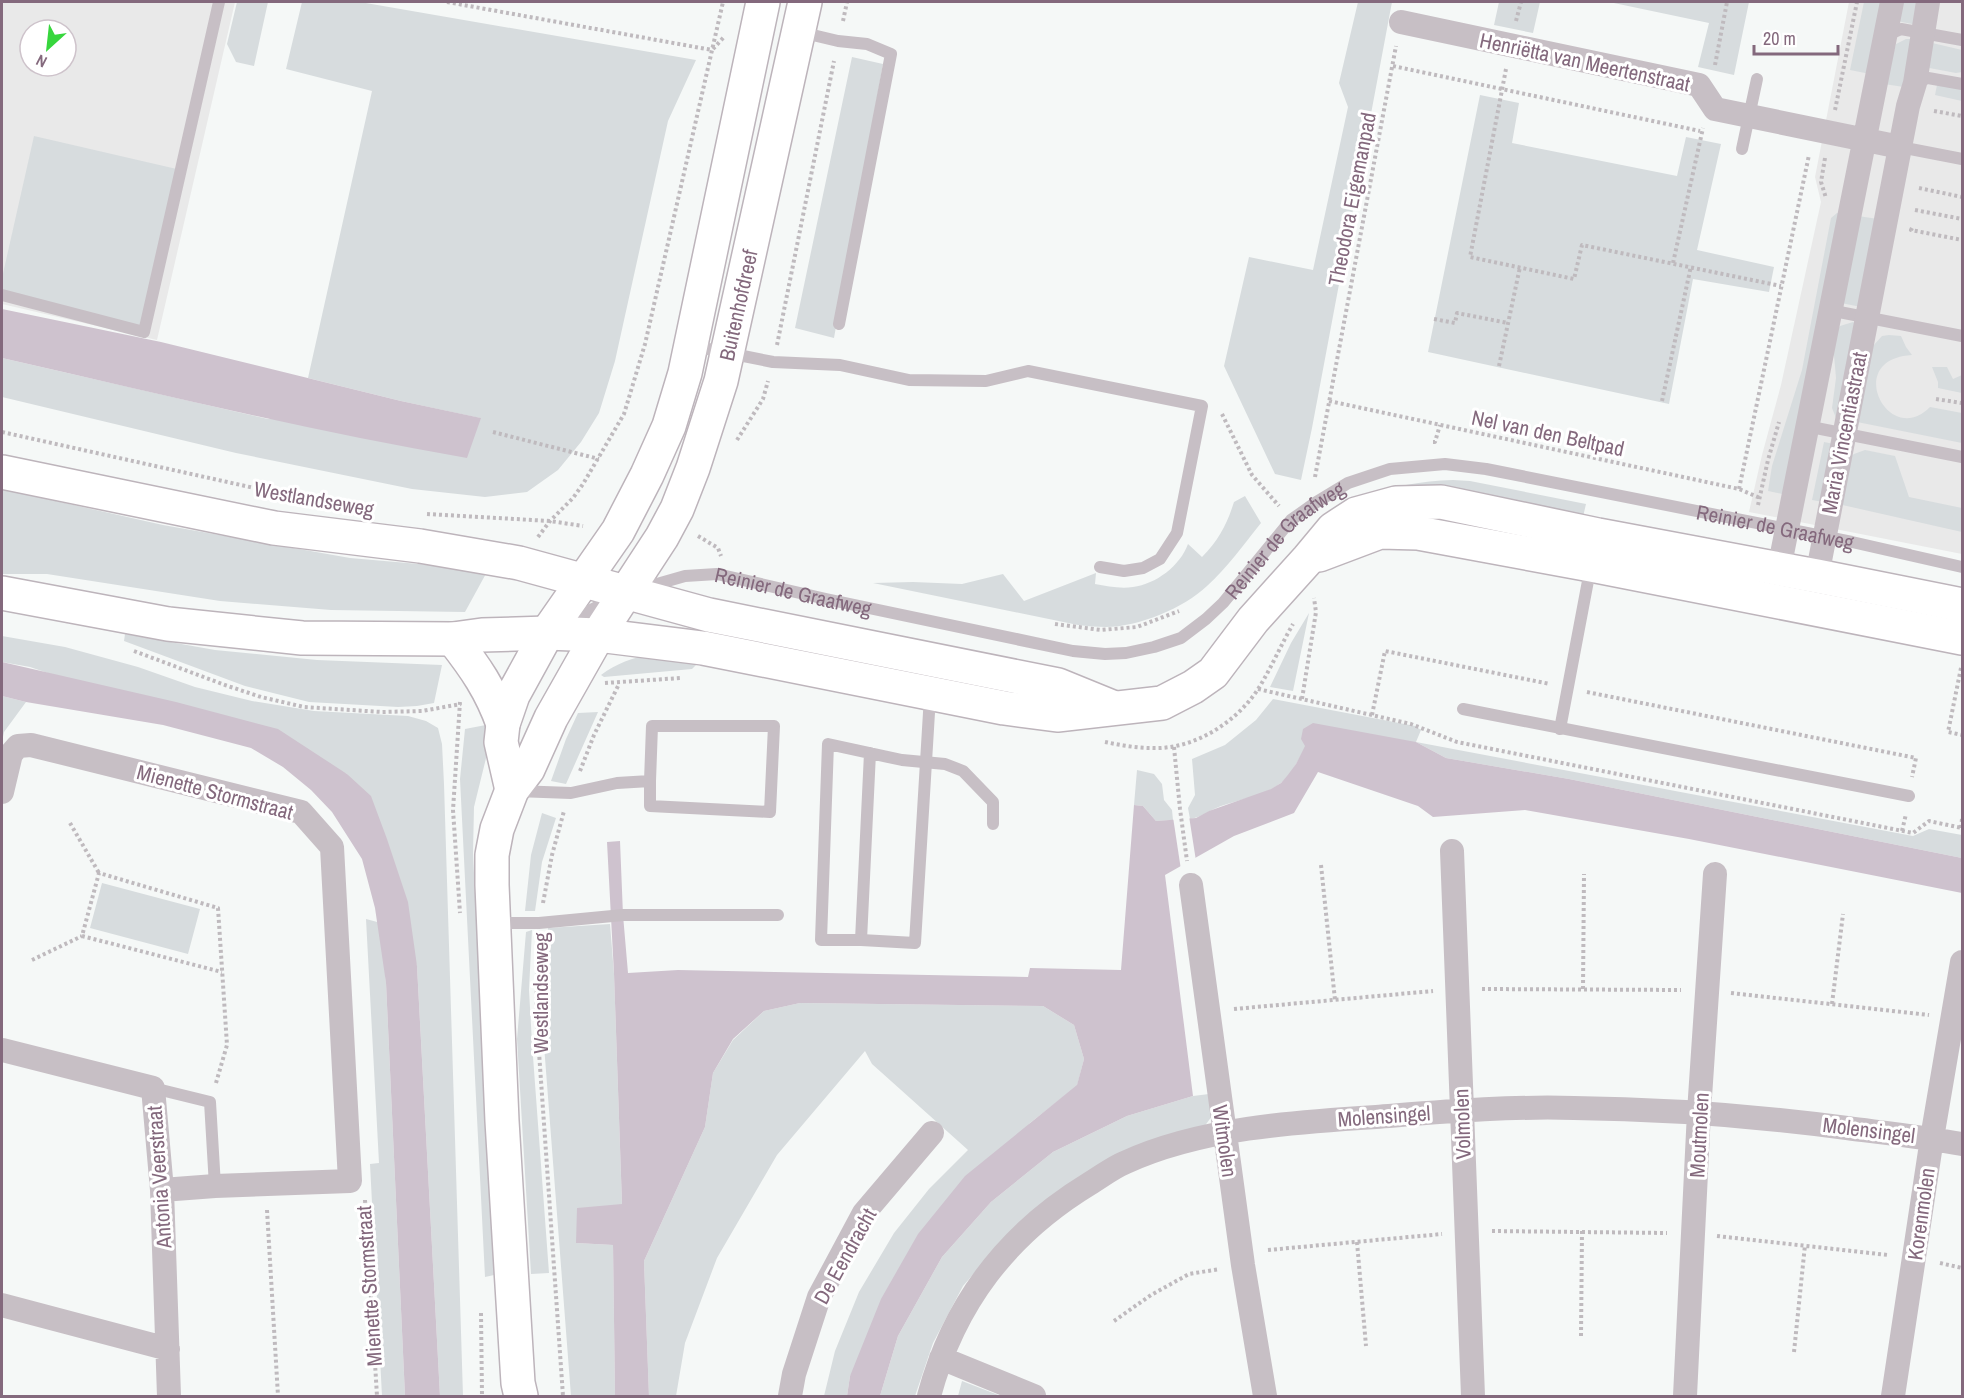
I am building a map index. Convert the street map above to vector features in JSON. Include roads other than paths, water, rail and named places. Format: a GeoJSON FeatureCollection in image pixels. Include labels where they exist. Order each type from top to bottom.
{"type":"FeatureCollection","features":[{"type":"Feature","properties":{"kind":"main road","name":"Buitenhofdreef"},"geometry":{"type":"LineString","coordinates":[[585,582],[618,531],[669,426],[691,346],[763,2]]}},
{"type":"Feature","properties":{"kind":"main road","name":"Buitenhofdreef"},"geometry":{"type":"LineString","coordinates":[[626,592],[662,537],[677,509],[693,468],[721,381],[802,16]]}},
{"type":"Feature","properties":{"kind":"main road","name":"Westlandseweg"},"geometry":{"type":"LineString","coordinates":[[2,472],[274,528],[420,546],[519,563],[585,582]]}},
{"type":"Feature","properties":{"kind":"main road","name":"Reinier de Graafweg"},"geometry":{"type":"LineString","coordinates":[[585,582],[933,676],[1004,708],[1057,715],[1162,703],[1193,687],[1213,673],[1253,620],[1333,529],[1356,514],[1396,503],[1441,502],[1711,590],[1962,638]]}},
{"type":"Feature","properties":{"kind":"main road","name":"Reinier de Graafweg"},"geometry":{"type":"LineString","coordinates":[[1594,550],[1779,569],[1962,605]]}},
{"type":"Feature","properties":{"kind":"main road"},"geometry":{"type":"LineString","coordinates":[[512,790],[501,742],[503,724],[513,695],[547,633],[585,582]]}},
{"type":"Feature","properties":{"kind":"main road","name":"Westlandseweg"},"geometry":{"type":"LineString","coordinates":[[518,1392],[502,1122],[492,855],[497,829],[512,790],[528,769],[551,718],[598,635],[626,592]]}},
{"type":"Feature","properties":{"kind":"main road"},"geometry":{"type":"LineString","coordinates":[[2,593],[168,624],[302,638],[453,639],[482,635],[547,633]]}},
{"type":"Feature","properties":{"kind":"main road","name":"Reinier de Graafweg"},"geometry":{"type":"LineString","coordinates":[[547,633],[598,635],[933,676]]}},
{"type":"Feature","properties":{"kind":"main road"},"geometry":{"type":"LineString","coordinates":[[453,639],[472,663],[494,699],[503,724]]}},
{"type":"Feature","properties":{"kind":"street","name":"Maria Vincentiastraat"},"geometry":{"type":"LineString","coordinates":[[1790,604],[1779,569],[1892,2]]}},
{"type":"Feature","properties":{"kind":"street","name":"Maria Vincentiastraat"},"geometry":{"type":"LineString","coordinates":[[1817,576],[1908,106],[1915,83],[1928,2]]}},
{"type":"Feature","properties":{"kind":"street","name":"Henriëtta van Meertenstraat"},"geometry":{"type":"LineString","coordinates":[[1401,22],[1699,85],[1715,109],[1900,147]]}},
{"type":"Feature","properties":{"kind":"street"},"geometry":{"type":"LineString","coordinates":[[1790,604],[1817,576]]}},
{"type":"Feature","properties":{"kind":"street","name":"Mienette Stormstraat"},"geometry":{"type":"LineString","coordinates":[[2,792],[11,754],[18,746],[31,744],[301,812],[333,847],[350,1181],[215,1186],[162,1191]]}},
{"type":"Feature","properties":{"kind":"street","name":"Volmolen"},"geometry":{"type":"LineString","coordinates":[[1452,851],[1472,1389]]}},
{"type":"Feature","properties":{"kind":"street","name":"Moutmolen"},"geometry":{"type":"LineString","coordinates":[[1685,1391],[1699,1112],[1715,873]]}},
{"type":"Feature","properties":{"kind":"street","name":"Witmolen"},"geometry":{"type":"LineString","coordinates":[[1191,885],[1242,1259],[1265,1396]]}},
{"type":"Feature","properties":{"kind":"street","name":"Korenmolen"},"geometry":{"type":"LineString","coordinates":[[1893,1396],[1932,1138],[1962,962]]}},
{"type":"Feature","properties":{"kind":"street","name":"Antonia Veerstraat"},"geometry":{"type":"LineString","coordinates":[[2,1050],[153,1088],[162,1191],[169,1396]]}},
{"type":"Feature","properties":{"kind":"street","name":"Molensingel"},"geometry":{"type":"LineString","coordinates":[[929,1396],[955,1323],[984,1276],[1025,1232],[1065,1198],[1122,1164],[1163,1147],[1224,1133],[1329,1120],[1462,1111],[1571,1108],[1699,1112],[1932,1138],[1962,1144]]}},
{"type":"Feature","properties":{"kind":"street","name":"De Eendracht"},"geometry":{"type":"LineString","coordinates":[[790,1396],[794,1374],[819,1297],[864,1213],[932,1133]]}},
{"type":"Feature","properties":{"kind":"street"},"geometry":{"type":"LineString","coordinates":[[2,1305],[168,1349]]}},
{"type":"Feature","properties":{"kind":"street"},"geometry":{"type":"LineString","coordinates":[[941,1358],[1034,1396]]}},
{"type":"Feature","properties":{"kind":"lane"},"geometry":{"type":"LineString","coordinates":[[2,295],[144,332],[219,2]]}},
{"type":"Feature","properties":{"kind":"lane"},"geometry":{"type":"LineString","coordinates":[[802,16],[838,41],[867,44],[891,54],[839,324]]}},
{"type":"Feature","properties":{"kind":"lane"},"geometry":{"type":"LineString","coordinates":[[1885,36],[1900,29],[1962,40]]}},
{"type":"Feature","properties":{"kind":"lane"},"geometry":{"type":"LineString","coordinates":[[1915,83],[1928,78],[1962,84]]}},
{"type":"Feature","properties":{"kind":"lane"},"geometry":{"type":"LineString","coordinates":[[1743,144],[1757,79]]}},
{"type":"Feature","properties":{"kind":"lane"},"geometry":{"type":"LineString","coordinates":[[1900,147],[1962,159]]}},
{"type":"Feature","properties":{"kind":"lane"},"geometry":{"type":"LineString","coordinates":[[1829,310],[1962,336]]}},
{"type":"Feature","properties":{"kind":"lane"},"geometry":{"type":"LineString","coordinates":[[691,346],[773,362],[840,366],[909,380],[986,381],[1028,371],[1202,406],[1177,533],[1160,559],[1143,568],[1124,571],[1100,567]]}},
{"type":"Feature","properties":{"kind":"lane"},"geometry":{"type":"LineString","coordinates":[[1806,426],[1962,457]]}},
{"type":"Feature","properties":{"kind":"lane","name":"Reinier de Graafweg"},"geometry":{"type":"LineString","coordinates":[[547,633],[626,592],[685,576],[717,574],[814,597],[1072,651],[1105,654],[1154,647],[1181,638],[1206,619],[1223,603],[1292,520],[1315,502],[1348,483],[1390,469],[1445,464],[1486,469],[1962,567]]}},
{"type":"Feature","properties":{"kind":"lane"},"geometry":{"type":"LineString","coordinates":[[1560,729],[1594,550]]}},
{"type":"Feature","properties":{"kind":"lane"},"geometry":{"type":"LineString","coordinates":[[933,676],[925,762],[915,943],[821,940],[828,744],[902,760],[925,762],[945,764],[963,771],[993,802],[993,824]]}},
{"type":"Feature","properties":{"kind":"lane"},"geometry":{"type":"LineString","coordinates":[[1463,709],[1909,796]]}},
{"type":"Feature","properties":{"kind":"lane"},"geometry":{"type":"LineString","coordinates":[[652,726],[774,726],[770,812],[650,806],[650,781],[652,726]]}},
{"type":"Feature","properties":{"kind":"lane"},"geometry":{"type":"LineString","coordinates":[[861,940],[870,753]]}},
{"type":"Feature","properties":{"kind":"lane"},"geometry":{"type":"LineString","coordinates":[[512,790],[571,793],[617,783],[650,781]]}},
{"type":"Feature","properties":{"kind":"lane"},"geometry":{"type":"LineString","coordinates":[[494,923],[623,915],[778,915]]}},
{"type":"Feature","properties":{"kind":"lane"},"geometry":{"type":"LineString","coordinates":[[153,1088],[210,1102],[215,1186]]}}]}
